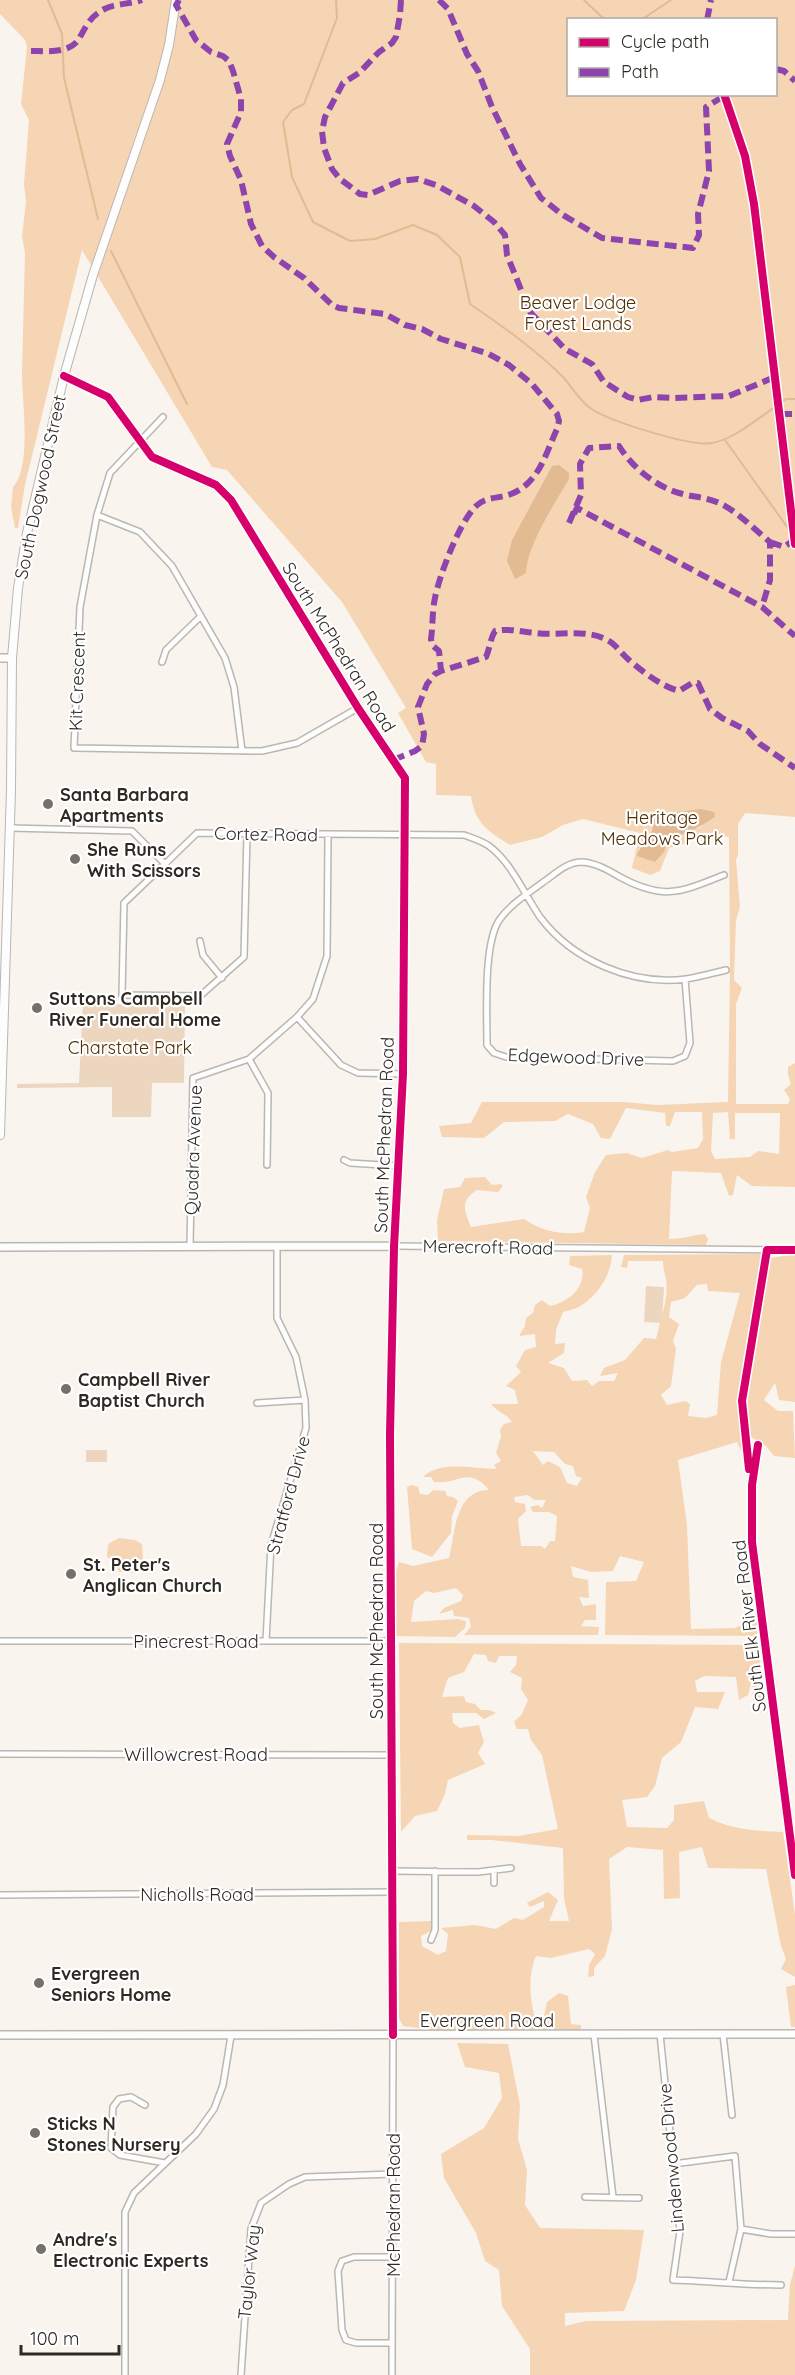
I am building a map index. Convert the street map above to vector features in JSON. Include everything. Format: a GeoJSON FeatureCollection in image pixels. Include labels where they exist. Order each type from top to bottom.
{"type":"FeatureCollection","features":[{"type":"Feature","properties":{"kind":"main road","name":"South Dogwood Street"},"geometry":{"type":"LineString","coordinates":[[0,1135],[10,828],[12,658],[18,588],[27,533],[64,376],[93,275],[160,80],[176,3]]}},
{"type":"Feature","properties":{"kind":"street","name":"South McPhedran Road"},"geometry":{"type":"LineString","coordinates":[[64,376],[108,397],[153,457],[216,485],[231,500],[358,708],[405,778],[403,1074],[394,1246],[390,1435],[393,2035]]}},
{"type":"Feature","properties":{"kind":"street","name":"Kit Crescent"},"geometry":{"type":"LineString","coordinates":[[163,417],[110,472],[97,515],[80,607],[74,748],[262,751],[297,743],[358,708]]}},
{"type":"Feature","properties":{"kind":"street"},"geometry":{"type":"LineString","coordinates":[[97,515],[140,532],[172,566],[225,658],[234,687],[242,751]]}},
{"type":"Feature","properties":{"kind":"street"},"geometry":{"type":"LineString","coordinates":[[162,662],[166,650],[201,616]]}},
{"type":"Feature","properties":{"kind":"street"},"geometry":{"type":"LineString","coordinates":[[0,658],[12,658]]}},
{"type":"Feature","properties":{"kind":"street"},"geometry":{"type":"LineString","coordinates":[[10,828],[132,831],[165,864]]}},
{"type":"Feature","properties":{"kind":"street","name":"Cortez Road"},"geometry":{"type":"LineString","coordinates":[[222,978],[200,996],[122,995],[124,903],[197,833],[464,835],[488,846],[505,861],[542,919],[565,943],[592,961],[623,974],[652,979],[685,979],[726,970]]}},
{"type":"Feature","properties":{"kind":"street"},"geometry":{"type":"LineString","coordinates":[[200,941],[203,955],[222,978],[244,957],[247,834]]}},
{"type":"Feature","properties":{"kind":"street","name":"Quadra Avenue"},"geometry":{"type":"LineString","coordinates":[[190,1246],[193,1078],[249,1059],[297,1017],[313,999],[327,956],[328,834]]}},
{"type":"Feature","properties":{"kind":"street","name":"Edgewood Drive"},"geometry":{"type":"LineString","coordinates":[[685,979],[690,1043],[685,1056],[673,1060],[506,1057],[494,1053],[487,1045],[490,941],[498,921],[508,908],[526,895],[567,866],[581,862],[600,866],[640,888],[660,892],[683,891],[724,874]]}},
{"type":"Feature","properties":{"kind":"street"},"geometry":{"type":"LineString","coordinates":[[297,1017],[341,1065],[358,1073],[403,1074]]}},
{"type":"Feature","properties":{"kind":"street"},"geometry":{"type":"LineString","coordinates":[[249,1059],[268,1093],[267,1165]]}},
{"type":"Feature","properties":{"kind":"street"},"geometry":{"type":"LineString","coordinates":[[344,1160],[350,1163],[399,1166]]}},
{"type":"Feature","properties":{"kind":"street","name":"Merecroft Road"},"geometry":{"type":"LineString","coordinates":[[0,1246],[394,1246],[795,1250]]}},
{"type":"Feature","properties":{"kind":"street","name":"Stratford Drive"},"geometry":{"type":"LineString","coordinates":[[266,1641],[271,1545],[306,1428],[305,1400],[296,1357],[277,1318],[277,1246]]}},
{"type":"Feature","properties":{"kind":"street"},"geometry":{"type":"LineString","coordinates":[[257,1402],[305,1400]]}},
{"type":"Feature","properties":{"kind":"street","name":"South Elk River Road"},"geometry":{"type":"LineString","coordinates":[[758,1445],[752,1485],[752,1542],[795,1875]]}},
{"type":"Feature","properties":{"kind":"street","name":"Pinecrest Road"},"geometry":{"type":"LineString","coordinates":[[0,1641],[392,1641]]}},
{"type":"Feature","properties":{"kind":"street","name":"Willowcrest Road"},"geometry":{"type":"LineString","coordinates":[[0,1754],[392,1755]]}},
{"type":"Feature","properties":{"kind":"street"},"geometry":{"type":"LineString","coordinates":[[393,1871],[511,1868]]}},
{"type":"Feature","properties":{"kind":"street"},"geometry":{"type":"LineString","coordinates":[[494,1870],[494,1883]]}},
{"type":"Feature","properties":{"kind":"street"},"geometry":{"type":"LineString","coordinates":[[431,1940],[435,1930],[435,1871]]}},
{"type":"Feature","properties":{"kind":"street","name":"Nicholls Road"},"geometry":{"type":"LineString","coordinates":[[0,1895],[394,1892]]}},
{"type":"Feature","properties":{"kind":"street","name":"Lindenwood Drive"},"geometry":{"type":"LineString","coordinates":[[660,2034],[680,2230],[672,2280],[729,2282],[739,2285],[781,2285]]}},
{"type":"Feature","properties":{"kind":"street"},"geometry":{"type":"LineString","coordinates":[[723,2034],[732,2115]]}},
{"type":"Feature","properties":{"kind":"street","name":"Evergreen Road"},"geometry":{"type":"LineString","coordinates":[[0,2035],[795,2034]]}},
{"type":"Feature","properties":{"kind":"street","name":"McPhedran Road"},"geometry":{"type":"LineString","coordinates":[[392,2375],[393,2035]]}},
{"type":"Feature","properties":{"kind":"street"},"geometry":{"type":"LineString","coordinates":[[594,2035],[613,2197]]}},
{"type":"Feature","properties":{"kind":"street"},"geometry":{"type":"LineString","coordinates":[[125,2375],[125,2212],[134,2193],[196,2134],[214,2109],[223,2085],[231,2036]]}},
{"type":"Feature","properties":{"kind":"street"},"geometry":{"type":"LineString","coordinates":[[145,2105],[131,2097],[119,2099],[113,2107],[111,2148],[120,2156],[165,2163]]}},
{"type":"Feature","properties":{"kind":"street"},"geometry":{"type":"LineString","coordinates":[[673,2164],[735,2156],[741,2229],[729,2282]]}},
{"type":"Feature","properties":{"kind":"street","name":"Taylor Way"},"geometry":{"type":"LineString","coordinates":[[241,2375],[251,2229],[261,2203],[289,2184],[305,2177],[393,2174]]}},
{"type":"Feature","properties":{"kind":"street"},"geometry":{"type":"LineString","coordinates":[[585,2197],[639,2198]]}},
{"type":"Feature","properties":{"kind":"street"},"geometry":{"type":"LineString","coordinates":[[741,2229],[771,2234],[795,2234]]}},
{"type":"Feature","properties":{"kind":"street"},"geometry":{"type":"LineString","coordinates":[[392,2258],[354,2257],[342,2261],[338,2271],[342,2331],[345,2340],[356,2343],[392,2343]]}},
{"type":"Feature","properties":{"kind":"green space","name":"Beaver Lodge Forest Lands"},"geometry":{"type":"Polygon","coordinates":[[[0,0],[795,0],[795,817],[745,813],[738,824],[736,860],[740,907],[736,920],[734,980],[742,988],[736,1004],[736,1104],[788,1104],[790,1099],[784,1090],[791,1084],[788,1067],[795,1063],[795,1187],[752,1186],[737,1175],[733,1195],[729,1196],[721,1173],[672,1171],[669,1239],[705,1234],[708,1239],[706,1245],[438,1241],[437,1220],[444,1189],[460,1187],[465,1178],[485,1177],[492,1185],[502,1184],[502,1187],[498,1192],[477,1190],[468,1198],[465,1211],[471,1227],[524,1219],[538,1227],[553,1231],[584,1232],[590,1208],[586,1197],[595,1172],[606,1155],[627,1153],[642,1158],[668,1150],[672,1152],[698,1148],[703,1139],[702,1112],[675,1112],[670,1126],[666,1126],[665,1113],[626,1108],[610,1139],[601,1138],[593,1124],[568,1114],[555,1121],[504,1122],[484,1138],[442,1137],[439,1126],[471,1123],[482,1102],[624,1102],[657,1105],[728,1102],[729,837],[715,835],[669,848],[660,871],[650,875],[632,868],[640,833],[583,819],[563,825],[542,837],[510,845],[479,820],[471,796],[436,795],[436,764],[426,762],[398,713],[406,708],[342,602],[227,470],[212,467],[82,250],[25,485],[18,528],[15,528],[11,507],[13,487],[19,478],[22,465],[25,433],[22,374],[25,253],[22,236],[26,202],[24,184],[29,120],[21,104],[27,47],[25,40],[0,14],[0,0]],[[715,817],[653,821],[649,839],[638,850],[654,862],[667,842],[691,829],[699,828],[715,817]],[[728,1112],[713,1113],[711,1151],[715,1159],[750,1157],[758,1151],[779,1154],[780,1113],[735,1113],[735,1139],[730,1139],[728,1112]]]}},
{"type":"Feature","properties":{"kind":"green space","name":"Charstate Park"},"geometry":{"type":"Polygon","coordinates":[[[83,1003],[185,1006],[184,1083],[152,1083],[151,1117],[112,1117],[112,1087],[17,1088],[17,1084],[79,1083],[83,1003]]]}},
{"type":"Feature","properties":{"kind":"green space"},"geometry":{"type":"Polygon","coordinates":[[[760,1254],[771,1258],[795,1254],[795,1402],[779,1400],[775,1383],[764,1400],[778,1411],[793,1411],[795,1458],[774,1456],[766,1446],[751,1437],[744,1457],[737,1442],[678,1460],[687,1525],[691,1629],[735,1628],[748,1622],[757,1622],[757,1636],[605,1635],[606,1582],[636,1581],[644,1562],[620,1556],[613,1571],[591,1572],[571,1566],[573,1577],[588,1580],[589,1598],[579,1597],[583,1606],[596,1604],[596,1620],[585,1620],[581,1626],[599,1627],[598,1635],[464,1635],[471,1627],[469,1618],[454,1616],[453,1610],[439,1614],[444,1608],[461,1601],[463,1595],[456,1588],[434,1593],[426,1591],[414,1601],[411,1622],[458,1619],[466,1621],[465,1628],[455,1637],[395,1636],[395,1575],[399,1562],[413,1566],[449,1558],[455,1525],[463,1505],[469,1497],[489,1490],[482,1483],[469,1477],[434,1482],[431,1477],[423,1477],[430,1472],[448,1467],[497,1469],[494,1465],[501,1461],[496,1453],[501,1436],[500,1430],[504,1424],[512,1422],[491,1404],[518,1404],[515,1390],[506,1386],[521,1372],[516,1366],[525,1350],[536,1347],[535,1334],[519,1336],[525,1326],[526,1318],[533,1313],[535,1305],[542,1300],[550,1306],[563,1302],[578,1288],[582,1269],[569,1265],[570,1256],[612,1255],[607,1276],[594,1295],[580,1306],[563,1312],[556,1330],[555,1344],[565,1343],[564,1353],[548,1363],[564,1368],[572,1381],[587,1380],[592,1386],[599,1381],[614,1381],[618,1373],[600,1376],[604,1368],[625,1360],[644,1338],[656,1339],[664,1310],[667,1287],[663,1261],[628,1261],[627,1268],[621,1267],[624,1255],[760,1254]],[[707,1284],[697,1285],[685,1298],[671,1302],[669,1317],[679,1324],[673,1341],[676,1349],[671,1386],[661,1395],[667,1405],[685,1401],[690,1404],[688,1416],[706,1418],[717,1415],[721,1362],[740,1293],[708,1291],[707,1284]],[[533,1451],[543,1465],[548,1461],[560,1467],[567,1483],[577,1486],[582,1478],[576,1476],[573,1466],[565,1464],[554,1452],[533,1451]],[[528,1495],[514,1497],[515,1502],[525,1504],[526,1511],[518,1519],[521,1546],[541,1546],[545,1549],[550,1541],[555,1541],[557,1516],[549,1512],[533,1512],[530,1507],[538,1505],[542,1508],[546,1500],[534,1500],[528,1495]]]}},
{"type":"Feature","properties":{"kind":"green space"},"geometry":{"type":"Polygon","coordinates":[[[646,1286],[664,1287],[662,1323],[644,1322],[646,1286]]]}},
{"type":"Feature","properties":{"kind":"green space"},"geometry":{"type":"Polygon","coordinates":[[[86,1450],[107,1450],[107,1462],[86,1462],[86,1450]]]}},
{"type":"Feature","properties":{"kind":"green space"},"geometry":{"type":"Polygon","coordinates":[[[412,1485],[418,1487],[420,1494],[428,1495],[433,1490],[445,1491],[447,1496],[458,1501],[452,1516],[451,1533],[432,1557],[412,1549],[407,1487],[412,1485]]]}},
{"type":"Feature","properties":{"kind":"green space"},"geometry":{"type":"Polygon","coordinates":[[[119,1538],[135,1540],[142,1544],[143,1560],[138,1573],[119,1572],[115,1562],[107,1557],[108,1544],[119,1538]]]}},
{"type":"Feature","properties":{"kind":"green space"},"geometry":{"type":"Polygon","coordinates":[[[399,1643],[758,1645],[765,1713],[754,1711],[752,1678],[748,1695],[739,1700],[736,1677],[704,1676],[695,1681],[697,1692],[725,1692],[718,1709],[695,1707],[681,1742],[662,1758],[655,1786],[647,1797],[622,1800],[627,1827],[667,1828],[674,1820],[674,1805],[704,1801],[709,1818],[718,1822],[745,1829],[783,1832],[795,1914],[795,1977],[781,1969],[786,1959],[781,1946],[766,1869],[708,1868],[702,1847],[679,1852],[680,1898],[664,1899],[663,1850],[627,1847],[609,1859],[612,1929],[605,1956],[594,1968],[594,1976],[588,1977],[589,1965],[595,1954],[589,1949],[551,1958],[536,1956],[533,1964],[530,1990],[537,2024],[542,2025],[547,2002],[559,1993],[568,1996],[571,2024],[581,2025],[581,2030],[445,2032],[403,2026],[399,2018],[399,1922],[433,1921],[433,1930],[421,1936],[422,1946],[438,1955],[446,1951],[448,1934],[441,1928],[475,1925],[496,1929],[514,1918],[523,1920],[544,1907],[544,1901],[530,1907],[527,1903],[548,1892],[558,1900],[549,1921],[569,1921],[564,1898],[563,1848],[492,1840],[467,1840],[467,1835],[518,1836],[558,1829],[542,1755],[531,1740],[528,1729],[517,1729],[514,1722],[522,1714],[528,1700],[521,1689],[522,1678],[510,1672],[516,1665],[517,1656],[499,1656],[496,1663],[488,1661],[486,1655],[474,1654],[464,1672],[448,1678],[442,1697],[464,1696],[466,1702],[475,1704],[481,1710],[496,1713],[484,1719],[476,1713],[452,1713],[453,1723],[460,1728],[479,1725],[484,1742],[478,1753],[485,1764],[448,1780],[445,1794],[437,1811],[415,1816],[401,1832],[399,1643]]]}},
{"type":"Feature","properties":{"kind":"green space"},"geometry":{"type":"Polygon","coordinates":[[[795,1985],[795,2027],[791,2027],[786,1987],[795,1985]]]}},
{"type":"Feature","properties":{"kind":"green space"},"geometry":{"type":"Polygon","coordinates":[[[457,2043],[508,2044],[520,2105],[518,2139],[527,2170],[525,2205],[540,2228],[644,2230],[636,2280],[624,2311],[565,2313],[565,2326],[586,2321],[788,2320],[790,2285],[795,2265],[795,2375],[530,2375],[530,2349],[502,2306],[499,2270],[485,2261],[476,2233],[444,2178],[441,2154],[484,2128],[502,2098],[499,2073],[465,2067],[457,2043]]]}},
{"type":"Feature","properties":{"kind":"shaded area"},"geometry":{"type":"Polygon","coordinates":[[[559,465],[569,473],[569,479],[536,537],[526,573],[515,579],[507,561],[512,540],[552,466],[559,465]]]}},
{"type":"Feature","properties":{"kind":"shaded area"},"geometry":{"type":"Polygon","coordinates":[[[701,809],[714,812],[715,817],[667,841],[664,852],[655,862],[637,856],[650,834],[653,821],[668,813],[701,809]]]}},
{"type":"Feature","properties":{"kind":"waterway"},"geometry":{"type":"LineString","coordinates":[[48,0],[62,34],[64,78],[98,219]]}},
{"type":"Feature","properties":{"kind":"waterway"},"geometry":{"type":"LineString","coordinates":[[336,0],[337,18],[304,104],[292,110],[283,122],[292,177],[313,222],[350,241],[375,239],[413,225],[437,235],[460,257],[470,304],[541,357],[563,377],[590,408],[614,420],[669,437],[712,443],[740,431],[786,399],[795,399]]}},
{"type":"Feature","properties":{"kind":"waterway"},"geometry":{"type":"LineString","coordinates":[[584,0],[603,18]]}},
{"type":"Feature","properties":{"kind":"waterway"},"geometry":{"type":"LineString","coordinates":[[644,18],[671,0]]}},
{"type":"Feature","properties":{"kind":"waterway"},"geometry":{"type":"LineString","coordinates":[[111,251],[187,404]]}},
{"type":"Feature","properties":{"kind":"waterway"},"geometry":{"type":"LineString","coordinates":[[725,440],[795,538]]}},
{"type":"Feature","properties":{"kind":"marked path"},"geometry":{"type":"LineString","coordinates":[[31,51],[57,51],[70,47],[79,39],[95,15],[114,6],[142,0]]}},
{"type":"Feature","properties":{"kind":"marked path"},"geometry":{"type":"LineString","coordinates":[[179,0],[176,5],[196,40],[211,52],[229,61],[233,71],[241,99],[241,112],[227,144],[241,180],[251,224],[262,246],[304,278],[332,305],[385,314],[405,325],[489,354],[509,365],[532,384],[557,414],[559,421],[557,429],[535,475],[521,489],[502,497],[488,499],[476,506],[463,524],[451,549],[437,588],[433,608],[431,639],[432,645],[439,651],[441,671]]}},
{"type":"Feature","properties":{"kind":"marked path"},"geometry":{"type":"LineString","coordinates":[[401,0],[396,37],[359,73],[343,83],[325,117],[322,131],[324,148],[332,169],[340,179],[360,194],[368,195],[400,181],[418,179],[436,185],[474,206],[494,222],[505,235],[507,255],[530,312],[565,349],[592,364],[604,382],[628,397],[638,400],[653,397],[729,396],[775,377]]}},
{"type":"Feature","properties":{"kind":"marked path"},"geometry":{"type":"LineString","coordinates":[[439,0],[448,9],[520,164],[541,198],[563,215],[602,238],[693,248],[699,235],[698,214],[709,171],[706,107],[724,96]]}},
{"type":"Feature","properties":{"kind":"marked path"},"geometry":{"type":"LineString","coordinates":[[707,18],[711,0]]}},
{"type":"Feature","properties":{"kind":"marked path"},"geometry":{"type":"LineString","coordinates":[[777,69],[784,71],[795,81]]}},
{"type":"Feature","properties":{"kind":"marked path"},"geometry":{"type":"LineString","coordinates":[[780,414],[795,414]]}},
{"type":"Feature","properties":{"kind":"marked path"},"geometry":{"type":"LineString","coordinates":[[569,523],[581,495],[580,464],[589,448],[619,446],[637,468],[653,481],[670,490],[709,499],[725,506],[770,542],[770,580],[762,607]]}},
{"type":"Feature","properties":{"kind":"marked path"},"geometry":{"type":"LineString","coordinates":[[574,514],[577,508],[762,607],[795,636]]}},
{"type":"Feature","properties":{"kind":"marked path"},"geometry":{"type":"LineString","coordinates":[[770,542],[784,547],[794,540]]}},
{"type":"Feature","properties":{"kind":"marked path"},"geometry":{"type":"LineString","coordinates":[[393,760],[422,746],[424,734],[418,707],[427,684],[435,674],[486,657],[495,631],[505,630],[601,637],[612,643],[646,674],[666,686],[679,691],[692,683],[698,683],[710,709],[748,731],[760,744],[795,768]]}},
{"type":"Feature","properties":{"kind":"cycle path"},"geometry":{"type":"LineString","coordinates":[[725,96],[745,156],[754,204],[795,544]]}},
{"type":"Feature","properties":{"kind":"cycle path"},"geometry":{"type":"LineString","coordinates":[[64,376],[108,397],[152,457],[216,485],[231,500],[358,708],[405,778],[403,1074],[394,1247],[390,1435],[393,2035]]}},
{"type":"Feature","properties":{"kind":"cycle path"},"geometry":{"type":"LineString","coordinates":[[749,1469],[742,1401],[767,1250],[795,1250]]}},
{"type":"Feature","properties":{"kind":"cycle path"},"geometry":{"type":"LineString","coordinates":[[758,1445],[752,1485],[752,1542],[795,1875]]}},
{"type":"Feature","properties":{"kind":"place","name":"Santa Barbara Apartments"},"geometry":{"type":"Point","coordinates":[48,804]}},
{"type":"Feature","properties":{"kind":"place","name":"She Runs With Scissors"},"geometry":{"type":"Point","coordinates":[75,859]}},
{"type":"Feature","properties":{"kind":"place","name":"Suttons Campbell River Funeral Home"},"geometry":{"type":"Point","coordinates":[37,1008]}},
{"type":"Feature","properties":{"kind":"place","name":"Campbell River Baptist Church"},"geometry":{"type":"Point","coordinates":[66,1389]}},
{"type":"Feature","properties":{"kind":"place","name":"St. Peter's Anglican Church"},"geometry":{"type":"Point","coordinates":[71,1574]}},
{"type":"Feature","properties":{"kind":"place","name":"Evergreen Seniors Home"},"geometry":{"type":"Point","coordinates":[39,1983]}},
{"type":"Feature","properties":{"kind":"place","name":"Sticks N Stones Nursery"},"geometry":{"type":"Point","coordinates":[35,2133]}},
{"type":"Feature","properties":{"kind":"place","name":"Andre's Electronic Experts"},"geometry":{"type":"Point","coordinates":[41,2249]}},
{"type":"Feature","properties":{"kind":"park label","name":"Heritage Meadows Park"},"geometry":{"type":"Point","coordinates":[662,827]}}]}
